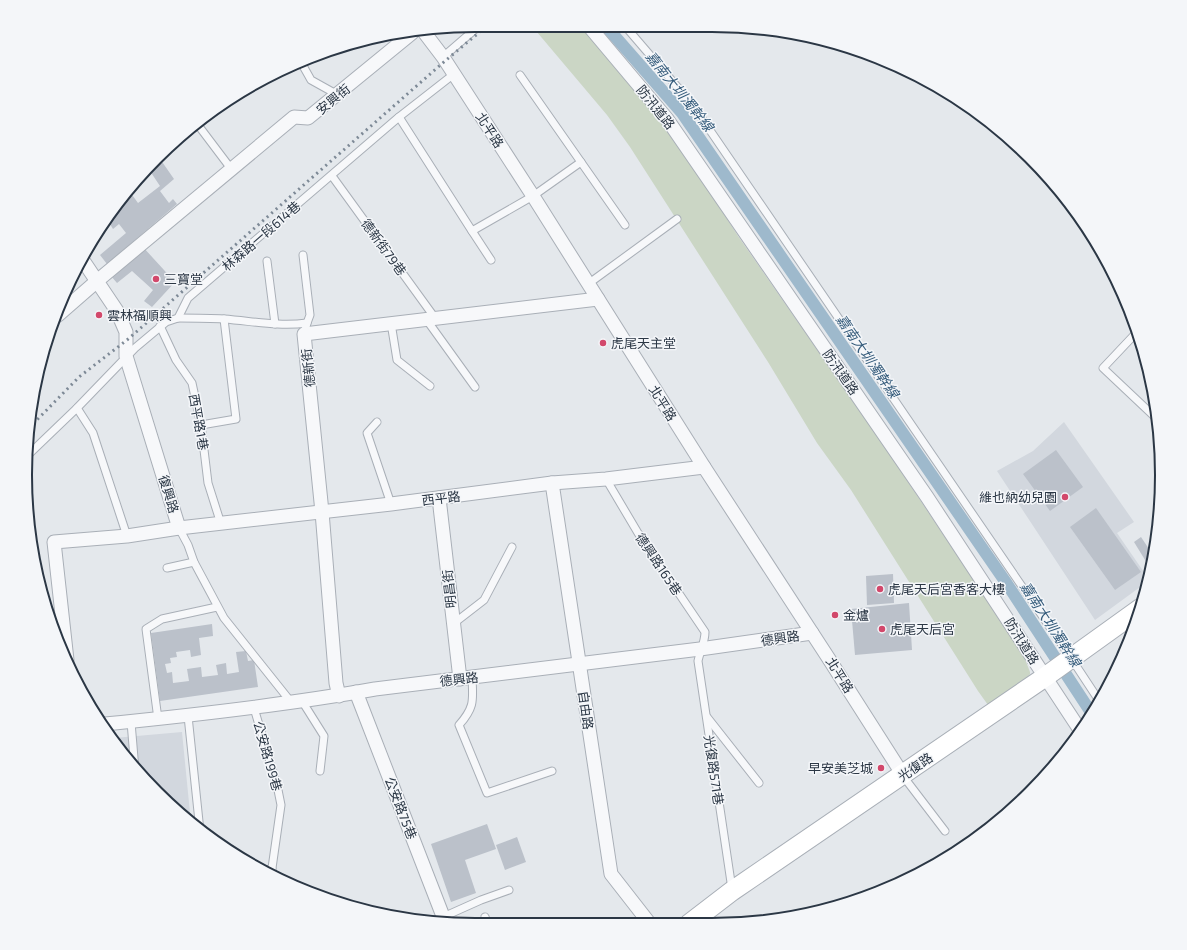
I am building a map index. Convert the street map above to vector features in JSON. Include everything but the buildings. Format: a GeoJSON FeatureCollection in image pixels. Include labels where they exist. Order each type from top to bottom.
{"type":"FeatureCollection","features":[{"type":"Feature","properties":{"kind":"street","name":"防汛道路"},"geometry":{"type":"LineString","coordinates":[[594,32],[667,120],[927,497],[1017,633],[1058,668],[1078,724]]}},
{"type":"Feature","properties":{"kind":"street","name":"北平路"},"geometry":{"type":"LineString","coordinates":[[426,35],[443,57],[533,196],[902,776]]}},
{"type":"Feature","properties":{"kind":"street","name":"安興街"},"geometry":{"type":"LineString","coordinates":[[64,309],[294,117],[308,118],[406,38]]}},
{"type":"Feature","properties":{"kind":"street","name":"復興路"},"geometry":{"type":"LineString","coordinates":[[65,642],[54,542],[127,536],[179,528],[126,356],[126,332],[117,311],[85,264]]}},
{"type":"Feature","properties":{"kind":"street","name":"德新街"},"geometry":{"type":"LineString","coordinates":[[339,696],[336,683],[305,328],[391,323],[598,299]]}},
{"type":"Feature","properties":{"kind":"street","name":"西平路"},"geometry":{"type":"LineString","coordinates":[[179,528],[391,504],[552,483],[606,479],[704,467]]}},
{"type":"Feature","properties":{"kind":"street","name":"自由路"},"geometry":{"type":"LineString","coordinates":[[552,483],[611,874],[645,918]]}},
{"type":"Feature","properties":{"kind":"street","name":"明昌街"},"geometry":{"type":"LineString","coordinates":[[439,498],[453,624],[466,678]]}},
{"type":"Feature","properties":{"kind":"street","name":"光復路"},"geometry":{"type":"LineString","coordinates":[[702,918],[732,892],[1058,668],[1132,615]]}},
{"type":"Feature","properties":{"kind":"street","name":"德興路"},"geometry":{"type":"LineString","coordinates":[[109,724],[254,708],[339,696],[356,692],[700,649],[812,633]]}},
{"type":"Feature","properties":{"kind":"street","name":"公安路75巷"},"geometry":{"type":"LineString","coordinates":[[356,692],[443,917]]}},
{"type":"Feature","properties":{"kind":"lane"},"geometry":{"type":"LineString","coordinates":[[443,57],[472,32]]}},
{"type":"Feature","properties":{"kind":"lane"},"geometry":{"type":"LineString","coordinates":[[630,32],[692,104],[1058,668],[1095,698]]}},
{"type":"Feature","properties":{"kind":"lane"},"geometry":{"type":"LineString","coordinates":[[304,67],[311,80],[338,95]]}},
{"type":"Feature","properties":{"kind":"lane","name":"林森路一段614巷"},"geometry":{"type":"LineString","coordinates":[[178,318],[188,298],[400,117],[454,74]]}},
{"type":"Feature","properties":{"kind":"lane"},"geometry":{"type":"LineString","coordinates":[[520,75],[625,225]]}},
{"type":"Feature","properties":{"kind":"lane"},"geometry":{"type":"LineString","coordinates":[[400,117],[491,260]]}},
{"type":"Feature","properties":{"kind":"lane"},"geometry":{"type":"LineString","coordinates":[[200,128],[232,170]]}},
{"type":"Feature","properties":{"kind":"lane"},"geometry":{"type":"LineString","coordinates":[[472,231],[533,196],[581,162]]}},
{"type":"Feature","properties":{"kind":"lane","name":"德新街79巷"},"geometry":{"type":"LineString","coordinates":[[332,176],[431,318],[475,387]]}},
{"type":"Feature","properties":{"kind":"lane"},"geometry":{"type":"LineString","coordinates":[[588,284],[677,219]]}},
{"type":"Feature","properties":{"kind":"lane"},"geometry":{"type":"LineString","coordinates":[[33,450],[77,408],[126,356],[166,322],[178,318],[224,319],[293,325],[305,328],[310,315],[303,255]]}},
{"type":"Feature","properties":{"kind":"lane"},"geometry":{"type":"LineString","coordinates":[[267,261],[275,324]]}},
{"type":"Feature","properties":{"kind":"lane"},"geometry":{"type":"LineString","coordinates":[[201,425],[236,419],[224,319]]}},
{"type":"Feature","properties":{"kind":"lane"},"geometry":{"type":"LineString","coordinates":[[391,323],[397,360],[430,386]]}},
{"type":"Feature","properties":{"kind":"lane","name":"西平路1巷"},"geometry":{"type":"LineString","coordinates":[[160,326],[176,360],[192,383],[201,425],[208,483],[221,524]]}},
{"type":"Feature","properties":{"kind":"lane"},"geometry":{"type":"LineString","coordinates":[[1132,337],[1103,368],[1150,413]]}},
{"type":"Feature","properties":{"kind":"lane"},"geometry":{"type":"LineString","coordinates":[[77,408],[93,433],[127,536]]}},
{"type":"Feature","properties":{"kind":"lane"},"geometry":{"type":"LineString","coordinates":[[377,422],[367,433],[391,504]]}},
{"type":"Feature","properties":{"kind":"lane","name":"德興路165巷"},"geometry":{"type":"LineString","coordinates":[[606,479],[638,533],[705,632],[705,639],[700,649]]}},
{"type":"Feature","properties":{"kind":"lane"},"geometry":{"type":"LineString","coordinates":[[179,528],[188,545],[194,562],[224,618],[296,701],[324,736],[320,771]]}},
{"type":"Feature","properties":{"kind":"lane"},"geometry":{"type":"LineString","coordinates":[[453,624],[484,600],[512,547]]}},
{"type":"Feature","properties":{"kind":"lane"},"geometry":{"type":"LineString","coordinates":[[167,568],[194,562]]}},
{"type":"Feature","properties":{"kind":"lane"},"geometry":{"type":"LineString","coordinates":[[158,719],[146,629],[162,619],[217,607]]}},
{"type":"Feature","properties":{"kind":"lane","name":"光復路571巷"},"geometry":{"type":"LineString","coordinates":[[700,649],[698,661],[732,892]]}},
{"type":"Feature","properties":{"kind":"lane"},"geometry":{"type":"LineString","coordinates":[[466,678],[473,704],[467,716],[459,725],[487,793],[552,771]]}},
{"type":"Feature","properties":{"kind":"lane","name":"公安路199巷"},"geometry":{"type":"LineString","coordinates":[[254,708],[277,785],[281,804],[272,868]]}},
{"type":"Feature","properties":{"kind":"lane"},"geometry":{"type":"LineString","coordinates":[[188,716],[199,821]]}},
{"type":"Feature","properties":{"kind":"lane"},"geometry":{"type":"LineString","coordinates":[[707,716],[759,783]]}},
{"type":"Feature","properties":{"kind":"lane"},"geometry":{"type":"LineString","coordinates":[[131,722],[134,757]]}},
{"type":"Feature","properties":{"kind":"lane"},"geometry":{"type":"LineString","coordinates":[[902,776],[945,831]]}},
{"type":"Feature","properties":{"kind":"lane"},"geometry":{"type":"LineString","coordinates":[[449,917],[481,900],[509,890]]}},
{"type":"Feature","properties":{"kind":"shaded area","name":"維也納幼兒園"},"geometry":{"type":"Polygon","coordinates":[[[1064,422],[1134,522],[1117,533],[1144,572],[1141,587],[1095,620],[997,471],[1033,451],[1064,422]]]}},
{"type":"Feature","properties":{"kind":"shaded area"},"geometry":{"type":"Polygon","coordinates":[[[182,732],[190,814],[142,767],[119,738],[182,732]]]}},
{"type":"Feature","properties":{"kind":"green space"},"geometry":{"type":"Polygon","coordinates":[[[537,32],[586,32],[663,125],[690,161],[738,236],[880,440],[1023,654],[1030,672],[1026,679],[988,705],[851,490],[817,443],[768,362],[630,147],[607,115],[537,32]]]}},
{"type":"Feature","properties":{"kind":"waterway","name":"嘉南大圳濁幹線"},"geometry":{"type":"LineString","coordinates":[[611,32],[682,113],[1007,584],[1088,708]]}},
{"type":"Feature","properties":{"kind":"railway"},"geometry":{"type":"LineString","coordinates":[[36,421],[79,377],[127,340],[480,32]]}},
{"type":"Feature","properties":{"kind":"place","name":"三寶堂"},"geometry":{"type":"Point","coordinates":[156,279]}},
{"type":"Feature","properties":{"kind":"place","name":"雲林福順興"},"geometry":{"type":"Point","coordinates":[99,315]}},
{"type":"Feature","properties":{"kind":"place","name":"虎尾天主堂"},"geometry":{"type":"Point","coordinates":[603,343]}},
{"type":"Feature","properties":{"kind":"place","name":"維也納幼兒園"},"geometry":{"type":"Point","coordinates":[1065,497]}},
{"type":"Feature","properties":{"kind":"place","name":"虎尾天后宮香客大樓"},"geometry":{"type":"Point","coordinates":[880,589]}},
{"type":"Feature","properties":{"kind":"place","name":"金爐"},"geometry":{"type":"Point","coordinates":[835,615]}},
{"type":"Feature","properties":{"kind":"place","name":"虎尾天后宮"},"geometry":{"type":"Point","coordinates":[882,629]}},
{"type":"Feature","properties":{"kind":"place","name":"早安美芝城"},"geometry":{"type":"Point","coordinates":[881,768]}}]}
